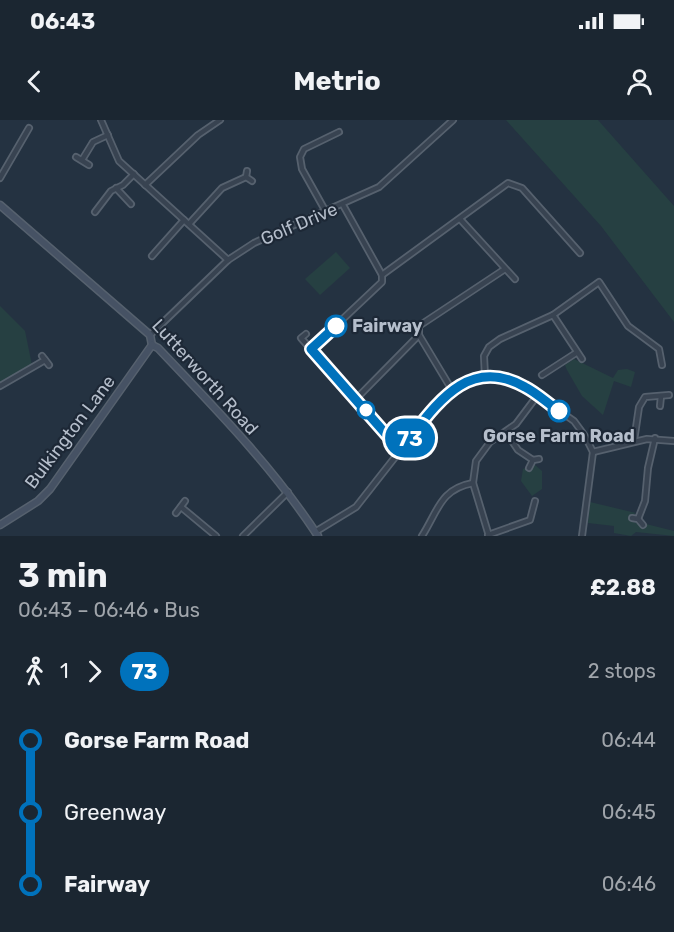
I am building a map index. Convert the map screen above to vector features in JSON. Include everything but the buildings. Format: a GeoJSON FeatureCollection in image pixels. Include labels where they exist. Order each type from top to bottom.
{"type":"FeatureCollection","features":[{"type":"Feature","properties":{"kind":"main road","name":"Lutterworth Road"},"geometry":{"type":"LineString","coordinates":[[0,205],[150,335],[152,345],[158,348],[195,387],[288,492],[316,534]]}},
{"type":"Feature","properties":{"kind":"main road","name":"Bulkington Lane"},"geometry":{"type":"LineString","coordinates":[[0,525],[38,501],[50,489],[152,345]]}},
{"type":"Feature","properties":{"kind":"street"},"geometry":{"type":"LineString","coordinates":[[101,120],[119,161],[228,260]]}},
{"type":"Feature","properties":{"kind":"street"},"geometry":{"type":"LineString","coordinates":[[145,185],[198,135],[220,120]]}},
{"type":"Feature","properties":{"kind":"street","name":"Golf Drive"},"geometry":{"type":"LineString","coordinates":[[150,335],[228,260],[254,243],[379,187],[453,120]]}},
{"type":"Feature","properties":{"kind":"street"},"geometry":{"type":"LineString","coordinates":[[328,128],[331,136]]}},
{"type":"Feature","properties":{"kind":"street"},"geometry":{"type":"LineString","coordinates":[[0,178],[29,129]]}},
{"type":"Feature","properties":{"kind":"street"},"geometry":{"type":"LineString","coordinates":[[326,212],[302,169],[300,157],[304,149],[339,132]]}},
{"type":"Feature","properties":{"kind":"street"},"geometry":{"type":"LineString","coordinates":[[82,160],[93,142],[108,135]]}},
{"type":"Feature","properties":{"kind":"street"},"geometry":{"type":"LineString","coordinates":[[76,157],[89,165]]}},
{"type":"Feature","properties":{"kind":"street"},"geometry":{"type":"LineString","coordinates":[[246,177],[247,171]]}},
{"type":"Feature","properties":{"kind":"street"},"geometry":{"type":"LineString","coordinates":[[95,212],[111,191],[134,174]]}},
{"type":"Feature","properties":{"kind":"street"},"geometry":{"type":"LineString","coordinates":[[246,177],[252,181]]}},
{"type":"Feature","properties":{"kind":"street"},"geometry":{"type":"LineString","coordinates":[[189,224],[222,188],[246,177]]}},
{"type":"Feature","properties":{"kind":"street"},"geometry":{"type":"LineString","coordinates":[[382,275],[460,219],[502,185],[512,183],[522,188],[580,253]]}},
{"type":"Feature","properties":{"kind":"street"},"geometry":{"type":"LineString","coordinates":[[116,189],[131,204]]}},
{"type":"Feature","properties":{"kind":"street"},"geometry":{"type":"LineString","coordinates":[[311,349],[381,285],[382,275],[343,205]]}},
{"type":"Feature","properties":{"kind":"street"},"geometry":{"type":"LineString","coordinates":[[460,219],[515,279]]}},
{"type":"Feature","properties":{"kind":"street"},"geometry":{"type":"LineString","coordinates":[[153,255],[184,220]]}},
{"type":"Feature","properties":{"kind":"street"},"geometry":{"type":"LineString","coordinates":[[356,399],[419,335],[421,323],[505,269]]}},
{"type":"Feature","properties":{"kind":"street"},"geometry":{"type":"LineString","coordinates":[[485,376],[484,356],[489,347],[500,339],[553,315],[599,282],[628,326],[656,345],[661,352],[662,363],[670,360]]}},
{"type":"Feature","properties":{"kind":"street"},"geometry":{"type":"LineString","coordinates":[[553,315],[582,359]]}},
{"type":"Feature","properties":{"kind":"street"},"geometry":{"type":"LineString","coordinates":[[306,334],[302,338],[400,450]]}},
{"type":"Feature","properties":{"kind":"street"},"geometry":{"type":"LineString","coordinates":[[419,335],[452,390]]}},
{"type":"Feature","properties":{"kind":"street"},"geometry":{"type":"LineString","coordinates":[[542,375],[549,374],[576,353]]}},
{"type":"Feature","properties":{"kind":"street"},"geometry":{"type":"LineString","coordinates":[[0,386],[44,358],[49,365]]}},
{"type":"Feature","properties":{"kind":"street"},"geometry":{"type":"LineString","coordinates":[[316,534],[356,507],[443,396],[472,379],[485,376],[500,377],[524,386],[579,426],[592,452],[582,536]]}},
{"type":"Feature","properties":{"kind":"street"},"geometry":{"type":"LineString","coordinates":[[634,441],[640,403],[648,396],[669,395]]}},
{"type":"Feature","properties":{"kind":"street"},"geometry":{"type":"LineString","coordinates":[[526,507],[534,505],[527,522],[512,525],[488,536],[473,483],[474,468],[482,450],[494,438],[516,424],[537,396]]}},
{"type":"Feature","properties":{"kind":"street"},"geometry":{"type":"LineString","coordinates":[[660,406],[661,396]]}},
{"type":"Feature","properties":{"kind":"street"},"geometry":{"type":"LineString","coordinates":[[506,432],[518,450],[533,460],[539,459]]}},
{"type":"Feature","properties":{"kind":"street"},"geometry":{"type":"LineString","coordinates":[[592,452],[656,438],[674,441]]}},
{"type":"Feature","properties":{"kind":"street"},"geometry":{"type":"LineString","coordinates":[[638,519],[645,501],[648,468],[656,438]]}},
{"type":"Feature","properties":{"kind":"street"},"geometry":{"type":"LineString","coordinates":[[529,468],[533,460]]}},
{"type":"Feature","properties":{"kind":"street"},"geometry":{"type":"LineString","coordinates":[[422,536],[445,495],[454,488],[473,483]]}},
{"type":"Feature","properties":{"kind":"street"},"geometry":{"type":"LineString","coordinates":[[243,536],[288,492]]}},
{"type":"Feature","properties":{"kind":"street"},"geometry":{"type":"LineString","coordinates":[[176,513],[185,501]]}},
{"type":"Feature","properties":{"kind":"street"},"geometry":{"type":"LineString","coordinates":[[181,507],[216,536]]}},
{"type":"Feature","properties":{"kind":"street"},"geometry":{"type":"LineString","coordinates":[[632,518],[638,519],[644,525]]}},
{"type":"Feature","properties":{"kind":"green space"},"geometry":{"type":"Polygon","coordinates":[[[506,120],[598,120],[674,206],[674,322],[601,226],[506,120]]]}},
{"type":"Feature","properties":{"kind":"green space"},"geometry":{"type":"Polygon","coordinates":[[[336,252],[350,268],[320,295],[305,279],[336,252]]]}},
{"type":"Feature","properties":{"kind":"green space"},"geometry":{"type":"Polygon","coordinates":[[[0,306],[25,331],[32,365],[0,383],[0,306]]]}},
{"type":"Feature","properties":{"kind":"green space"},"geometry":{"type":"Polygon","coordinates":[[[574,359],[613,378],[618,370],[627,369],[635,372],[631,387],[614,381],[603,415],[582,396],[567,370],[565,365],[574,359]]]}},
{"type":"Feature","properties":{"kind":"green space"},"geometry":{"type":"Polygon","coordinates":[[[535,465],[542,471],[542,489],[532,496],[521,481],[523,469],[535,465]]]}},
{"type":"Feature","properties":{"kind":"green space"},"geometry":{"type":"Polygon","coordinates":[[[590,502],[636,513],[630,516],[632,521],[643,526],[646,524],[674,531],[674,536],[636,532],[631,536],[614,533],[614,526],[588,523],[590,502]]]}},
{"type":"Feature","properties":{"kind":"bus line","name":"73"},"geometry":{"type":"LineString","coordinates":[[336,326],[311,349],[400,450],[443,396],[472,379],[485,376],[500,377],[524,386],[559,411]]}},
{"type":"Feature","properties":{"kind":"place","name":"Fairway"},"geometry":{"type":"Point","coordinates":[336,326]}},
{"type":"Feature","properties":{"kind":"place","name":"Gorse Farm Road"},"geometry":{"type":"Point","coordinates":[559,411]}}]}
